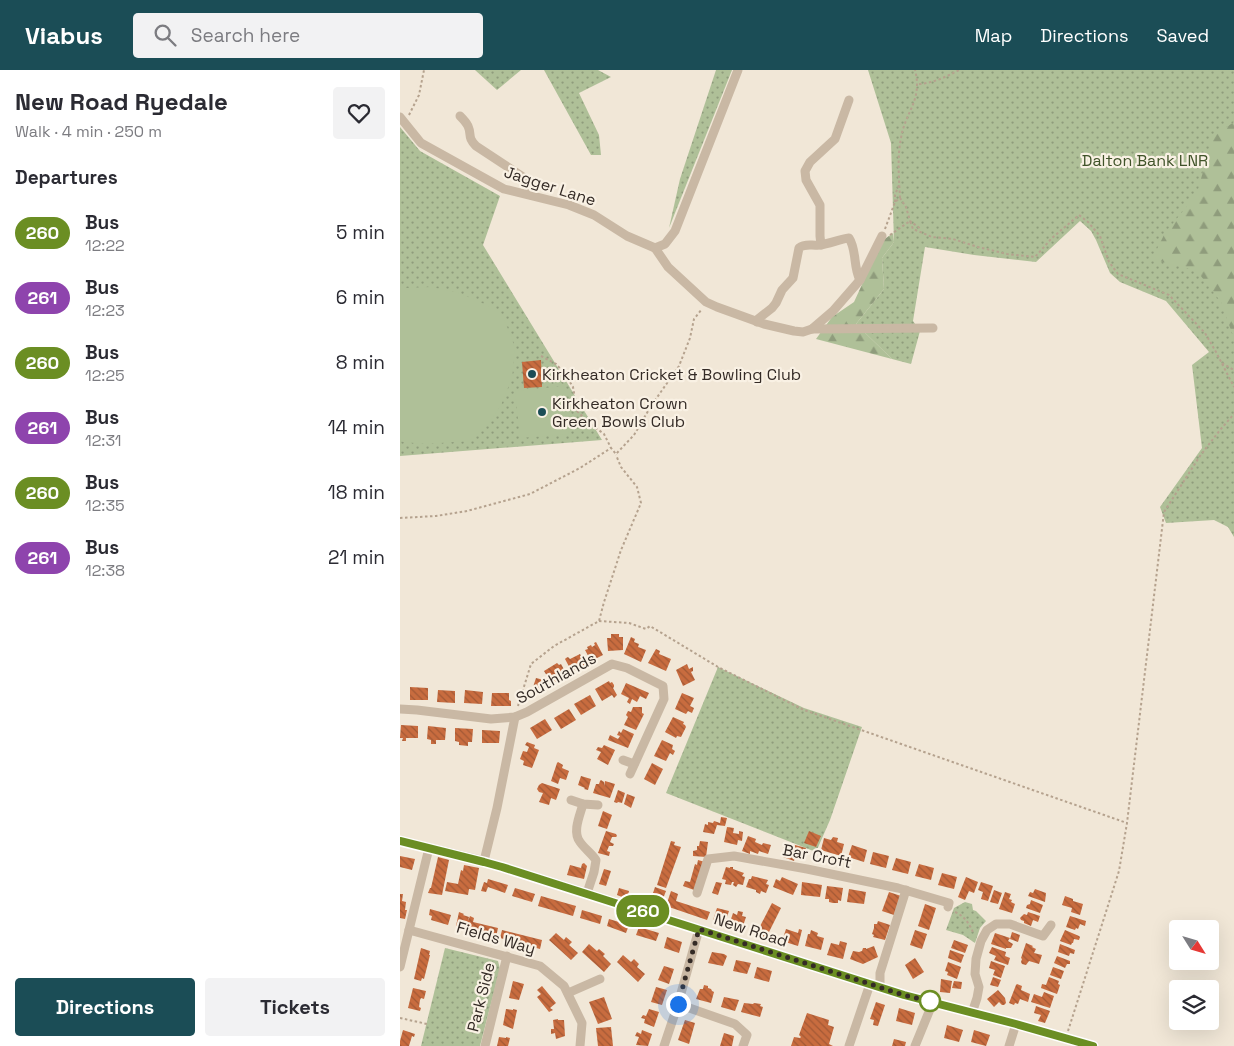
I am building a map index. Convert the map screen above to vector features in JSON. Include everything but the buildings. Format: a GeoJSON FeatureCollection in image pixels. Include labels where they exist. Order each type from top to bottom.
{"type":"FeatureCollection","features":[{"type":"Feature","properties":{"kind":"street"},"geometry":{"type":"LineString","coordinates":[[738,70],[675,231],[665,244],[655,248],[668,267],[706,302],[757,322],[794,331],[803,332],[812,329],[933,328]]}},
{"type":"Feature","properties":{"kind":"street"},"geometry":{"type":"LineString","coordinates":[[821,245],[820,205],[806,180],[805,171],[810,162],[835,139],[849,100]]}},
{"type":"Feature","properties":{"kind":"street"},"geometry":{"type":"LineString","coordinates":[[460,116],[468,126],[472,142],[526,179],[531,195]]}},
{"type":"Feature","properties":{"kind":"street","name":"Jagger Lane"},"geometry":{"type":"LineString","coordinates":[[403,120],[421,142],[504,189],[569,205],[594,215],[627,236],[655,248]]}},
{"type":"Feature","properties":{"kind":"street"},"geometry":{"type":"LineString","coordinates":[[757,322],[758,319],[772,308],[782,290],[793,278],[800,246],[821,245],[847,237],[850,239],[856,272],[860,280]]}},
{"type":"Feature","properties":{"kind":"street"},"geometry":{"type":"LineString","coordinates":[[812,329],[833,311],[860,280],[880,240]]}},
{"type":"Feature","properties":{"kind":"street","name":"Southlands"},"geometry":{"type":"LineString","coordinates":[[515,718],[612,664],[627,668],[663,686],[664,699],[630,774]]}},
{"type":"Feature","properties":{"kind":"street"},"geometry":{"type":"LineString","coordinates":[[400,709],[491,719],[515,718],[484,862]]}},
{"type":"Feature","properties":{"kind":"street"},"geometry":{"type":"LineString","coordinates":[[624,760],[634,764]]}},
{"type":"Feature","properties":{"kind":"street"},"geometry":{"type":"LineString","coordinates":[[571,800],[583,804],[598,805]]}},
{"type":"Feature","properties":{"kind":"street"},"geometry":{"type":"LineString","coordinates":[[583,804],[576,832],[578,841],[591,852],[596,860],[587,893]]}},
{"type":"Feature","properties":{"kind":"street","name":"New Road"},"geometry":{"type":"LineString","coordinates":[[400,841],[484,862],[587,893],[904,995],[1093,1046]]}},
{"type":"Feature","properties":{"kind":"street"},"geometry":{"type":"LineString","coordinates":[[400,967],[429,848]]}},
{"type":"Feature","properties":{"kind":"street","name":"Bar Croft"},"geometry":{"type":"LineString","coordinates":[[697,893],[708,859],[734,856],[906,890],[949,903],[948,907]]}},
{"type":"Feature","properties":{"kind":"street"},"geometry":{"type":"LineString","coordinates":[[880,987],[880,973],[906,890]]}},
{"type":"Feature","properties":{"kind":"street"},"geometry":{"type":"LineString","coordinates":[[972,1013],[979,986],[975,974],[976,959],[981,941],[987,930],[996,924],[1010,924],[1044,939],[1051,925]]}},
{"type":"Feature","properties":{"kind":"street"},"geometry":{"type":"LineString","coordinates":[[664,1046],[699,929]]}},
{"type":"Feature","properties":{"kind":"street","name":"Fields Way"},"geometry":{"type":"LineString","coordinates":[[409,930],[540,966],[564,986],[568,993],[582,1023],[580,1046]]}},
{"type":"Feature","properties":{"kind":"street","name":"Park Side"},"geometry":{"type":"LineString","coordinates":[[485,1046],[507,956]]}},
{"type":"Feature","properties":{"kind":"street"},"geometry":{"type":"LineString","coordinates":[[568,993],[600,979]]}},
{"type":"Feature","properties":{"kind":"street"},"geometry":{"type":"LineString","coordinates":[[849,1046],[870,984]]}},
{"type":"Feature","properties":{"kind":"street"},"geometry":{"type":"LineString","coordinates":[[915,1046],[933,1002]]}},
{"type":"Feature","properties":{"kind":"street"},"geometry":{"type":"LineString","coordinates":[[678,1004],[736,1024],[747,1035],[743,1046]]}},
{"type":"Feature","properties":{"kind":"street"},"geometry":{"type":"LineString","coordinates":[[1009,1046],[1016,1024]]}},
{"type":"Feature","properties":{"kind":"path"},"geometry":{"type":"LineString","coordinates":[[403,120],[419,95],[424,70]]}},
{"type":"Feature","properties":{"kind":"path"},"geometry":{"type":"LineString","coordinates":[[915,70],[918,84],[916,95],[901,135],[899,151],[900,198],[906,207],[913,229],[932,237],[953,239],[1007,254],[1035,257],[1052,238],[1080,216],[1100,236],[1109,262],[1118,274],[1169,295],[1205,333],[1234,387]]}},
{"type":"Feature","properties":{"kind":"path"},"geometry":{"type":"LineString","coordinates":[[918,84],[929,83],[959,70]]}},
{"type":"Feature","properties":{"kind":"path"},"geometry":{"type":"LineString","coordinates":[[880,240],[900,184]]}},
{"type":"Feature","properties":{"kind":"path"},"geometry":{"type":"LineString","coordinates":[[895,202],[900,198]]}},
{"type":"Feature","properties":{"kind":"path"},"geometry":{"type":"LineString","coordinates":[[910,222],[921,229]]}},
{"type":"Feature","properties":{"kind":"path"},"geometry":{"type":"LineString","coordinates":[[880,240],[910,222]]}},
{"type":"Feature","properties":{"kind":"path"},"geometry":{"type":"LineString","coordinates":[[616,454],[634,435],[651,406],[679,366],[690,338],[694,319],[706,302]]}},
{"type":"Feature","properties":{"kind":"path"},"geometry":{"type":"LineString","coordinates":[[541,356],[556,364],[565,374],[573,387],[577,411],[604,434],[622,467],[637,487],[641,503],[620,550],[599,621]]}},
{"type":"Feature","properties":{"kind":"path"},"geometry":{"type":"LineString","coordinates":[[1222,363],[1234,370]]}},
{"type":"Feature","properties":{"kind":"path"},"geometry":{"type":"LineString","coordinates":[[1066,1039],[1119,871],[1127,824],[1164,512],[1200,456],[1234,414]]}},
{"type":"Feature","properties":{"kind":"path"},"geometry":{"type":"LineString","coordinates":[[400,518],[436,516],[467,511],[530,494],[580,468],[611,448]]}},
{"type":"Feature","properties":{"kind":"path"},"geometry":{"type":"LineString","coordinates":[[515,718],[531,664],[554,646],[599,621],[629,623],[646,629],[650,626],[718,667],[804,710],[1127,824]]}},
{"type":"Feature","properties":{"kind":"path"},"geometry":{"type":"LineString","coordinates":[[948,907],[950,910],[962,915],[977,939],[981,941]]}},
{"type":"Feature","properties":{"kind":"path"},"geometry":{"type":"LineString","coordinates":[[400,1018],[427,1024]]}},
{"type":"Feature","properties":{"kind":"green space"},"geometry":{"type":"Polygon","coordinates":[[[475,70],[521,70],[497,90],[475,70]]]}},
{"type":"Feature","properties":{"kind":"green space"},"geometry":{"type":"Polygon","coordinates":[[[544,70],[598,70],[611,77],[579,93],[599,135],[601,155],[591,155],[544,70]]]}},
{"type":"Feature","properties":{"kind":"green space"},"geometry":{"type":"Polygon","coordinates":[[[716,70],[732,70],[669,228],[680,179],[716,70]]]}},
{"type":"Feature","properties":{"kind":"green space","name":"Dalton Bank LNR"},"geometry":{"type":"Polygon","coordinates":[[[868,70],[1234,70],[1234,537],[1228,527],[1214,520],[1166,523],[1160,507],[1202,448],[1192,365],[1209,352],[1166,301],[1120,282],[1110,273],[1091,231],[1080,221],[1036,262],[925,247],[913,321],[920,331],[911,364],[892,359],[856,324],[884,289],[882,258],[894,242],[891,143],[868,70]]]}},
{"type":"Feature","properties":{"kind":"green space"},"geometry":{"type":"Polygon","coordinates":[[[1234,122],[1234,336],[1221,302],[1197,271],[1152,259],[1165,233],[1197,194],[1212,137],[1234,122]]]}},
{"type":"Feature","properties":{"kind":"green space"},"geometry":{"type":"Polygon","coordinates":[[[400,127],[420,151],[500,196],[483,245],[602,440],[400,456],[400,127]]]}},
{"type":"Feature","properties":{"kind":"green space"},"geometry":{"type":"Polygon","coordinates":[[[893,233],[894,242],[882,258],[884,289],[856,324],[892,359],[816,339],[832,317],[854,302],[882,241],[893,233]]]}},
{"type":"Feature","properties":{"kind":"green space"},"geometry":{"type":"Polygon","coordinates":[[[431,287],[456,292],[492,308],[504,320],[512,338],[515,351],[512,378],[501,405],[489,423],[469,441],[426,444],[403,442],[400,440],[400,290],[431,287]]]}},
{"type":"Feature","properties":{"kind":"green space","name":"Kirkheaton Crown Green Bowls Club"},"geometry":{"type":"Polygon","coordinates":[[[564,386],[569,434],[520,438],[515,391],[564,386]]]}},
{"type":"Feature","properties":{"kind":"green space"},"geometry":{"type":"Polygon","coordinates":[[[718,667],[804,708],[862,727],[830,820],[816,852],[666,793],[718,667]]]}},
{"type":"Feature","properties":{"kind":"green space"},"geometry":{"type":"Polygon","coordinates":[[[965,902],[972,904],[973,910],[986,921],[980,928],[975,943],[963,935],[946,930],[954,908],[965,902]]]}},
{"type":"Feature","properties":{"kind":"green space"},"geometry":{"type":"Polygon","coordinates":[[[445,948],[498,961],[500,969],[480,1046],[421,1046],[445,948]]]}},
{"type":"Feature","properties":{"kind":"bus line","name":"260"},"geometry":{"type":"LineString","coordinates":[[400,841],[502,867],[904,995],[1093,1046]]}},
{"type":"Feature","properties":{"kind":"place","name":"Kirkheaton Cricket & Bowling Club"},"geometry":{"type":"Point","coordinates":[532,374]}},
{"type":"Feature","properties":{"kind":"place","name":"Kirkheaton Crown Green Bowls Club"},"geometry":{"type":"Point","coordinates":[542,412]}},
{"type":"Feature","properties":{"kind":"route"},"geometry":{"type":"LineString","coordinates":[[678,1004],[699,929],[904,995],[933,1002],[930,1001]]}}]}
